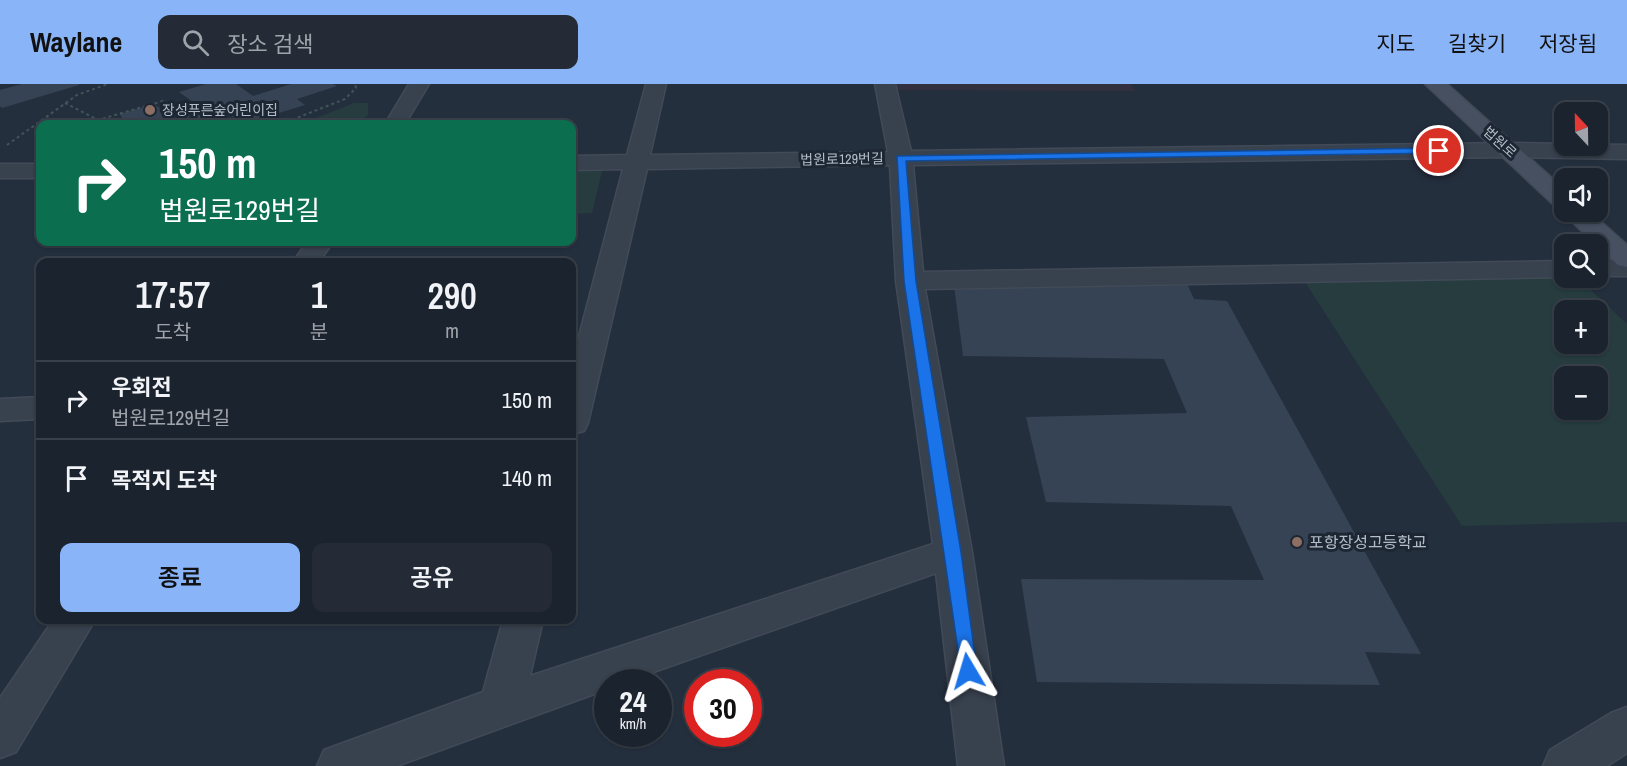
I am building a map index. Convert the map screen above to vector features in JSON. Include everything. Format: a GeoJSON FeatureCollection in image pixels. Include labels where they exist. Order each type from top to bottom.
{"type":"FeatureCollection","features":[{"type":"Feature","properties":{"kind":"main road","name":"법원로"},"geometry":{"type":"LineString","coordinates":[[1435,84],[1554,192]]}},
{"type":"Feature","properties":{"kind":"main road"},"geometry":{"type":"LineString","coordinates":[[1587,222],[1627,258]]}},
{"type":"Feature","properties":{"kind":"street"},"geometry":{"type":"LineString","coordinates":[[397,120],[419,84]]}},
{"type":"Feature","properties":{"kind":"street"},"geometry":{"type":"LineString","coordinates":[[576,407],[656,84]]}},
{"type":"Feature","properties":{"kind":"street"},"geometry":{"type":"LineString","coordinates":[[885,84],[901,158],[910,281],[953,552],[981,766]]}},
{"type":"Feature","properties":{"kind":"street","name":"법원로129번길"},"geometry":{"type":"LineString","coordinates":[[576,163],[1509,150],[1627,152]]}},
{"type":"Feature","properties":{"kind":"street"},"geometry":{"type":"LineString","coordinates":[[0,171],[36,171]]}},
{"type":"Feature","properties":{"kind":"street"},"geometry":{"type":"LineString","coordinates":[[1608,268],[1627,268]]}},
{"type":"Feature","properties":{"kind":"street"},"geometry":{"type":"LineString","coordinates":[[910,281],[1554,269]]}},
{"type":"Feature","properties":{"kind":"street"},"geometry":{"type":"LineString","coordinates":[[0,410],[36,408]]}},
{"type":"Feature","properties":{"kind":"street"},"geometry":{"type":"LineString","coordinates":[[340,766],[501,706],[953,552]]}},
{"type":"Feature","properties":{"kind":"street"},"geometry":{"type":"LineString","coordinates":[[0,737],[72,624]]}},
{"type":"Feature","properties":{"kind":"street"},"geometry":{"type":"LineString","coordinates":[[501,706],[522,624]]}},
{"type":"Feature","properties":{"kind":"street"},"geometry":{"type":"LineString","coordinates":[[1566,766],[1627,728]]}},
{"type":"Feature","properties":{"kind":"path"},"geometry":{"type":"LineString","coordinates":[[41,120],[77,94],[108,84]]}},
{"type":"Feature","properties":{"kind":"path"},"geometry":{"type":"LineString","coordinates":[[291,120],[345,99],[356,88],[355,84]]}},
{"type":"Feature","properties":{"kind":"path"},"geometry":{"type":"LineString","coordinates":[[65,103],[98,120],[163,101],[193,120]]}},
{"type":"Feature","properties":{"kind":"path"},"geometry":{"type":"LineString","coordinates":[[0,150],[36,124]]}},
{"type":"Feature","properties":{"kind":"shaded area"},"geometry":{"type":"Polygon","coordinates":[[[894,84],[1131,84],[1135,91],[894,90],[894,84]]]}},
{"type":"Feature","properties":{"kind":"green space"},"geometry":{"type":"Polygon","coordinates":[[[354,103],[368,103],[368,115],[363,120],[311,120],[354,103]]]}},
{"type":"Feature","properties":{"kind":"green space"},"geometry":{"type":"Polygon","coordinates":[[[576,163],[604,163],[592,213],[576,214],[576,163]]]}},
{"type":"Feature","properties":{"kind":"green space"},"geometry":{"type":"Polygon","coordinates":[[[1554,276],[1554,288],[1589,288],[1601,300],[1554,300],[1554,354],[1608,354],[1608,306],[1627,324],[1627,522],[1462,526],[1305,282],[1554,276]]]}},
{"type":"Feature","properties":{"kind":"building"},"geometry":{"type":"Polygon","coordinates":[[[22,84],[79,85],[2,108],[0,90],[22,84]]]}},
{"type":"Feature","properties":{"kind":"building"},"geometry":{"type":"Polygon","coordinates":[[[206,84],[236,84],[253,96],[291,84],[333,84],[337,86],[297,99],[305,105],[255,120],[237,120],[230,115],[214,120],[200,120],[182,106],[193,102],[179,92],[206,84]]]}},
{"type":"Feature","properties":{"kind":"building","name":"장성푸른숲어린이집"},"geometry":{"type":"Polygon","coordinates":[[[154,104],[177,120],[123,120],[120,114],[154,104]]]}},
{"type":"Feature","properties":{"kind":"building"},"geometry":{"type":"Polygon","coordinates":[[[1187,284],[1194,299],[1227,301],[1421,654],[1365,652],[1380,685],[1037,682],[1021,579],[1264,580],[1231,506],[1046,502],[1026,417],[1187,413],[1164,359],[963,356],[954,285],[1187,284]]]}},
{"type":"Feature","properties":{"kind":"place","name":"장성푸른숲어린이집"},"geometry":{"type":"Point","coordinates":[150,110]}},
{"type":"Feature","properties":{"kind":"place","name":"포항장성고등학교"},"geometry":{"type":"Point","coordinates":[1297,542]}},
{"type":"Feature","properties":{"kind":"route"},"geometry":{"type":"LineString","coordinates":[[968,671],[953,552],[910,281],[901,158],[1439,151]]}}]}
